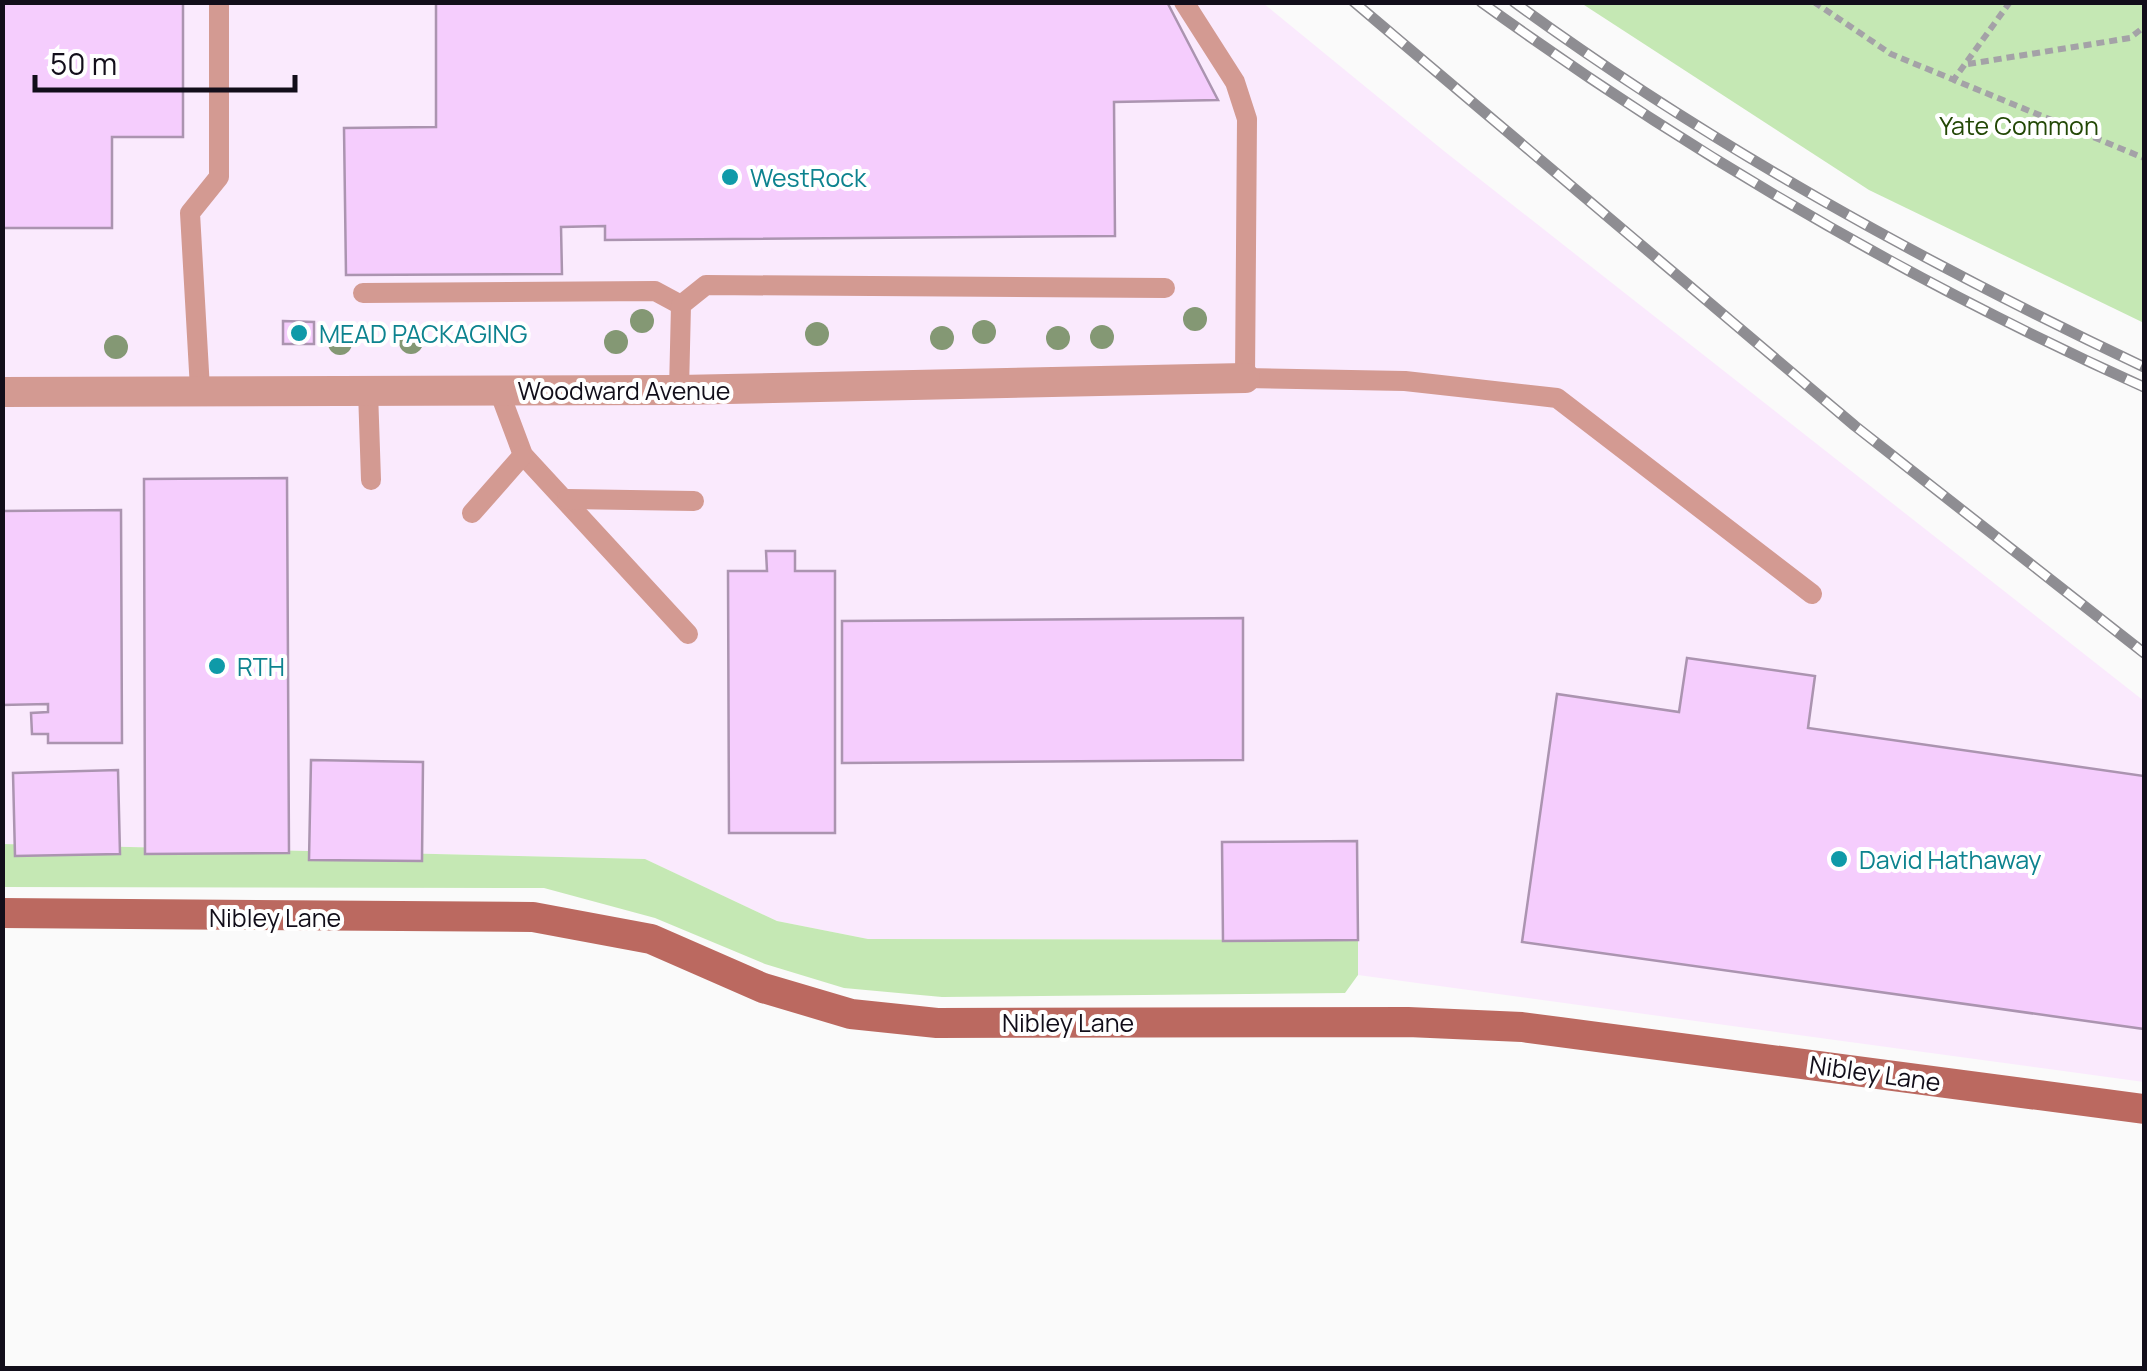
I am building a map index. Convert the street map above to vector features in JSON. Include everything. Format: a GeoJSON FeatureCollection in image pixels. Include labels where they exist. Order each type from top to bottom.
{"type":"FeatureCollection","features":[{"type":"Feature","properties":{"kind":"street","name":"Woodward Avenue"},"geometry":{"type":"LineString","coordinates":[[2,392],[679,390],[1245,378]]}},
{"type":"Feature","properties":{"kind":"street","name":"Nibley Lane"},"geometry":{"type":"LineString","coordinates":[[2,914],[533,917],[651,939],[763,988],[851,1014],[938,1023],[1408,1022],[1522,1027],[2144,1109]]}},
{"type":"Feature","properties":{"kind":"lane"},"geometry":{"type":"LineString","coordinates":[[200,389],[190,213],[218,177],[218,2]]}},
{"type":"Feature","properties":{"kind":"lane"},"geometry":{"type":"LineString","coordinates":[[1184,2],[1235,82],[1247,119],[1245,378],[1405,381],[1557,398],[1812,594]]}},
{"type":"Feature","properties":{"kind":"lane"},"geometry":{"type":"LineString","coordinates":[[681,304],[706,285],[1165,288]]}},
{"type":"Feature","properties":{"kind":"lane"},"geometry":{"type":"LineString","coordinates":[[363,294],[656,291],[681,304]]}},
{"type":"Feature","properties":{"kind":"lane"},"geometry":{"type":"LineString","coordinates":[[679,390],[681,304]]}},
{"type":"Feature","properties":{"kind":"lane"},"geometry":{"type":"LineString","coordinates":[[500,390],[523,455],[568,499],[688,634]]}},
{"type":"Feature","properties":{"kind":"lane"},"geometry":{"type":"LineString","coordinates":[[368,391],[371,480]]}},
{"type":"Feature","properties":{"kind":"lane"},"geometry":{"type":"LineString","coordinates":[[472,514],[523,455]]}},
{"type":"Feature","properties":{"kind":"lane"},"geometry":{"type":"LineString","coordinates":[[568,499],[694,501]]}},
{"type":"Feature","properties":{"kind":"path"},"geometry":{"type":"LineString","coordinates":[[1814,2],[1891,54],[2144,158]]}},
{"type":"Feature","properties":{"kind":"path"},"geometry":{"type":"LineString","coordinates":[[1952,82],[2010,2]]}},
{"type":"Feature","properties":{"kind":"path"},"geometry":{"type":"LineString","coordinates":[[1968,64],[2130,38],[2144,28]]}},
{"type":"Feature","properties":{"kind":"shaded area"},"geometry":{"type":"Polygon","coordinates":[[[3,3],[1263,3],[1444,151],[2144,701],[2144,1082],[1358,975],[1357,940],[868,939],[777,921],[645,859],[3,844],[3,3]]]}},
{"type":"Feature","properties":{"kind":"green space","name":"Yate Common"},"geometry":{"type":"Polygon","coordinates":[[[1581,3],[2144,3],[2144,323],[1869,190],[1581,3]]]}},
{"type":"Feature","properties":{"kind":"green space"},"geometry":{"type":"Polygon","coordinates":[[[3,844],[645,859],[777,921],[868,939],[1358,940],[1358,975],[1345,993],[942,997],[844,988],[765,964],[655,918],[544,888],[3,887],[3,844]]]}},
{"type":"Feature","properties":{"kind":"building"},"geometry":{"type":"Polygon","coordinates":[[[2,2],[183,2],[183,137],[112,137],[112,228],[2,228],[2,2]]]}},
{"type":"Feature","properties":{"kind":"building","name":"WestRock"},"geometry":{"type":"Polygon","coordinates":[[[436,2],[1167,2],[1218,100],[1114,102],[1115,236],[605,240],[605,226],[561,227],[562,274],[346,275],[344,128],[436,127],[436,2]]]}},
{"type":"Feature","properties":{"kind":"building","name":"MEAD PACKAGING"},"geometry":{"type":"Polygon","coordinates":[[[283,321],[314,322],[314,344],[283,344],[283,321]]]}},
{"type":"Feature","properties":{"kind":"building","name":"RTH"},"geometry":{"type":"Polygon","coordinates":[[[287,478],[289,853],[145,854],[144,479],[287,478]]]}},
{"type":"Feature","properties":{"kind":"building"},"geometry":{"type":"Polygon","coordinates":[[[121,510],[122,743],[48,743],[48,734],[32,734],[31,713],[48,712],[48,704],[2,705],[2,511],[121,510]]]}},
{"type":"Feature","properties":{"kind":"building"},"geometry":{"type":"Polygon","coordinates":[[[766,551],[795,551],[795,571],[835,571],[835,833],[729,833],[728,571],[767,571],[766,551]]]}},
{"type":"Feature","properties":{"kind":"building"},"geometry":{"type":"Polygon","coordinates":[[[1243,618],[1243,760],[842,763],[842,621],[1243,618]]]}},
{"type":"Feature","properties":{"kind":"building","name":"David Hathaway"},"geometry":{"type":"Polygon","coordinates":[[[1687,658],[1815,676],[1808,728],[2144,776],[2144,1029],[1522,942],[1557,694],[1679,712],[1687,658]]]}},
{"type":"Feature","properties":{"kind":"building"},"geometry":{"type":"Polygon","coordinates":[[[311,760],[423,762],[422,861],[309,860],[311,760]]]}},
{"type":"Feature","properties":{"kind":"building"},"geometry":{"type":"Polygon","coordinates":[[[118,770],[120,854],[15,856],[13,773],[118,770]]]}},
{"type":"Feature","properties":{"kind":"building"},"geometry":{"type":"Polygon","coordinates":[[[1357,841],[1358,940],[1223,941],[1222,842],[1357,841]]]}},
{"type":"Feature","properties":{"kind":"railway"},"geometry":{"type":"LineString","coordinates":[[1354,2],[1855,426],[2144,653]]}},
{"type":"Feature","properties":{"kind":"railway"},"geometry":{"type":"LineString","coordinates":[[1481,2],[1639,110],[1803,211],[1972,304],[2144,387]]}},
{"type":"Feature","properties":{"kind":"railway"},"geometry":{"type":"LineString","coordinates":[[1514,2],[1665,105],[1821,200],[2144,367]]}},
{"type":"Feature","properties":{"kind":"place","name":"WestRock"},"geometry":{"type":"Point","coordinates":[730,177]}},
{"type":"Feature","properties":{"kind":"place","name":"MEAD PACKAGING"},"geometry":{"type":"Point","coordinates":[299,333]}},
{"type":"Feature","properties":{"kind":"place","name":"RTH"},"geometry":{"type":"Point","coordinates":[217,666]}},
{"type":"Feature","properties":{"kind":"place","name":"David Hathaway"},"geometry":{"type":"Point","coordinates":[1839,859]}}]}
